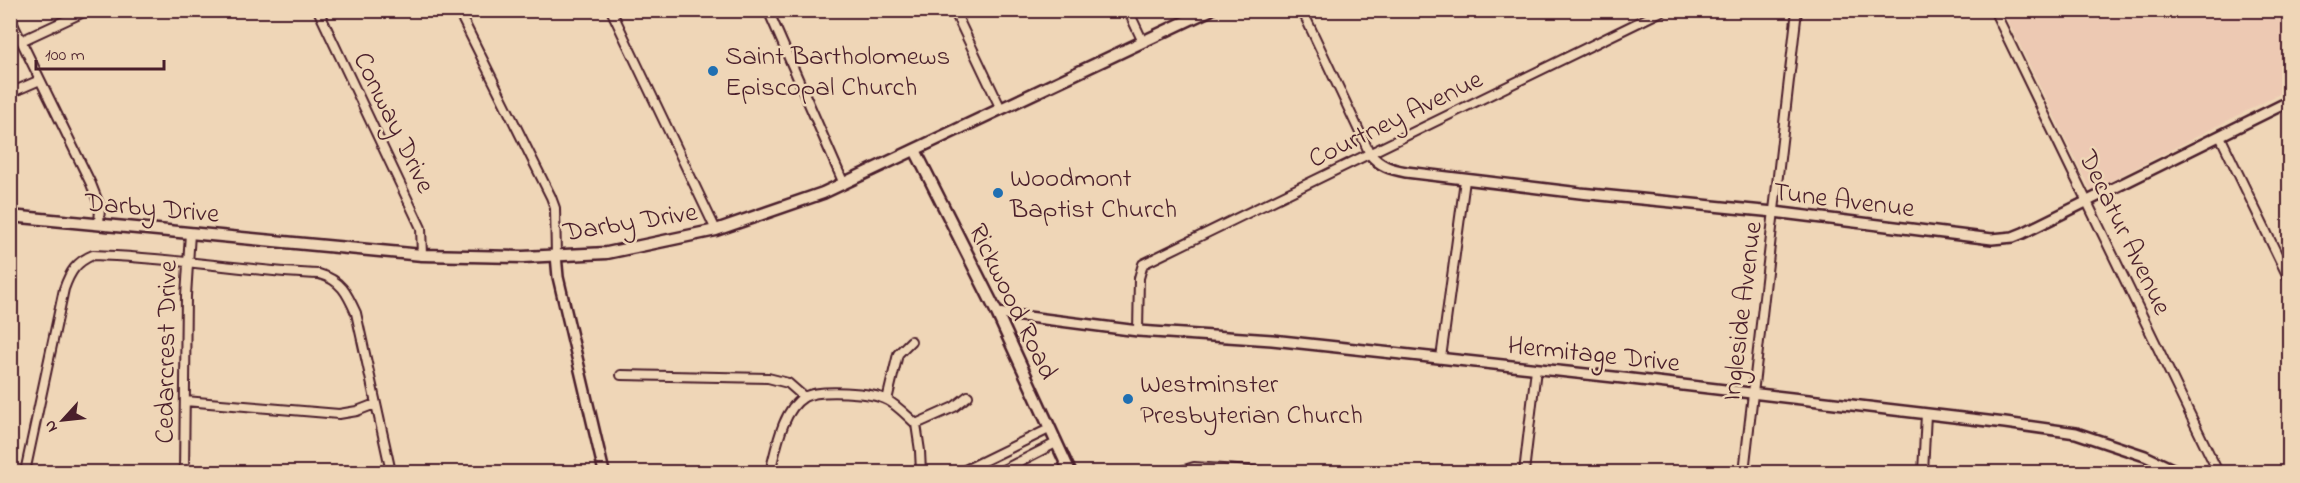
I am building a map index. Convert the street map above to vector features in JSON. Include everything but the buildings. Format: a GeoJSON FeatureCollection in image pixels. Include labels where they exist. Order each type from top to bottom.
{"type":"FeatureCollection","features":[{"type":"Feature","properties":{"kind":"main road","name":"Darby Drive"},"geometry":{"type":"LineString","coordinates":[[10,216],[422,255],[607,253],[716,230],[844,184],[1210,10]]}},
{"type":"Feature","properties":{"kind":"main road","name":"Rickwood Road"},"geometry":{"type":"LineString","coordinates":[[915,150],[997,313],[1070,472]]}},
{"type":"Feature","properties":{"kind":"street"},"geometry":{"type":"LineString","coordinates":[[21,41],[88,10]]}},
{"type":"Feature","properties":{"kind":"street","name":"Conway Drive"},"geometry":{"type":"LineString","coordinates":[[318,10],[421,228],[422,255]]}},
{"type":"Feature","properties":{"kind":"street"},"geometry":{"type":"LineString","coordinates":[[458,10],[555,208],[558,277],[604,472]]}},
{"type":"Feature","properties":{"kind":"street"},"geometry":{"type":"LineString","coordinates":[[611,10],[716,230]]}},
{"type":"Feature","properties":{"kind":"street"},"geometry":{"type":"LineString","coordinates":[[768,10],[844,184]]}},
{"type":"Feature","properties":{"kind":"street"},"geometry":{"type":"LineString","coordinates":[[954,10],[1001,109]]}},
{"type":"Feature","properties":{"kind":"street"},"geometry":{"type":"LineString","coordinates":[[1128,10],[1143,42]]}},
{"type":"Feature","properties":{"kind":"street"},"geometry":{"type":"LineString","coordinates":[[1302,10],[1370,154]]}},
{"type":"Feature","properties":{"kind":"street","name":"Courtney Avenue"},"geometry":{"type":"LineString","coordinates":[[1138,331],[1139,278],[1143,264],[1664,10]]}},
{"type":"Feature","properties":{"kind":"street","name":"Ingleside Avenue"},"geometry":{"type":"LineString","coordinates":[[1744,472],[1797,10]]}},
{"type":"Feature","properties":{"kind":"street","name":"Decatur Avenue"},"geometry":{"type":"LineString","coordinates":[[1994,10],[2218,472]]}},
{"type":"Feature","properties":{"kind":"street"},"geometry":{"type":"LineString","coordinates":[[10,18],[91,184],[100,207],[99,225]]}},
{"type":"Feature","properties":{"kind":"street"},"geometry":{"type":"LineString","coordinates":[[10,93],[40,80]]}},
{"type":"Feature","properties":{"kind":"street","name":"Tune Avenue"},"geometry":{"type":"LineString","coordinates":[[1370,154],[1379,164],[1388,169],[1465,180],[1774,212],[1992,239],[2013,237],[2023,233],[2289,101]]}},
{"type":"Feature","properties":{"kind":"street"},"geometry":{"type":"LineString","coordinates":[[2220,136],[2289,281]]}},
{"type":"Feature","properties":{"kind":"street"},"geometry":{"type":"LineString","coordinates":[[1441,358],[1465,180]]}},
{"type":"Feature","properties":{"kind":"street","name":"Cedarcrest Drive"},"geometry":{"type":"LineString","coordinates":[[184,472],[186,296],[190,233]]}},
{"type":"Feature","properties":{"kind":"street"},"geometry":{"type":"LineString","coordinates":[[25,472],[68,278],[74,267],[93,255],[188,261],[219,267],[319,274],[340,283],[347,292],[356,313],[391,472]]}},
{"type":"Feature","properties":{"kind":"street","name":"Hermitage Drive"},"geometry":{"type":"LineString","coordinates":[[997,313],[1138,331],[1272,340],[1441,358],[1753,393],[2076,433],[2145,456],[2179,472]]}},
{"type":"Feature","properties":{"kind":"street"},"geometry":{"type":"LineString","coordinates":[[887,400],[898,354],[911,341]]}},
{"type":"Feature","properties":{"kind":"street"},"geometry":{"type":"LineString","coordinates":[[1524,472],[1536,369]]}},
{"type":"Feature","properties":{"kind":"street"},"geometry":{"type":"LineString","coordinates":[[621,375],[768,378],[788,383],[804,397]]}},
{"type":"Feature","properties":{"kind":"street"},"geometry":{"type":"LineString","coordinates":[[770,472],[782,428],[791,411],[804,397],[832,392],[864,394],[887,400],[916,424],[921,472]]}},
{"type":"Feature","properties":{"kind":"street"},"geometry":{"type":"LineString","coordinates":[[916,424],[954,407],[968,396]]}},
{"type":"Feature","properties":{"kind":"street"},"geometry":{"type":"LineString","coordinates":[[185,401],[339,414],[357,411],[375,404]]}},
{"type":"Feature","properties":{"kind":"street"},"geometry":{"type":"LineString","coordinates":[[1923,472],[1926,414]]}},
{"type":"Feature","properties":{"kind":"street"},"geometry":{"type":"LineString","coordinates":[[961,472],[1049,429]]}},
{"type":"Feature","properties":{"kind":"street"},"geometry":{"type":"LineString","coordinates":[[999,472],[1056,443]]}},
{"type":"Feature","properties":{"kind":"street"},"geometry":{"type":"LineString","coordinates":[[1178,472],[1194,468],[1213,468],[1266,472]]}},
{"type":"Feature","properties":{"kind":"shaded area"},"geometry":{"type":"Polygon","coordinates":[[[2003,11],[2289,11],[2289,89],[2091,191],[2003,11]]]}},
{"type":"Feature","properties":{"kind":"place","name":"Saint Bartholomews Episcopal Church"},"geometry":{"type":"Point","coordinates":[713,71]}},
{"type":"Feature","properties":{"kind":"place","name":"Woodmont Baptist Church"},"geometry":{"type":"Point","coordinates":[998,193]}},
{"type":"Feature","properties":{"kind":"place","name":"Westminster Presbyterian Church"},"geometry":{"type":"Point","coordinates":[1128,399]}}]}
